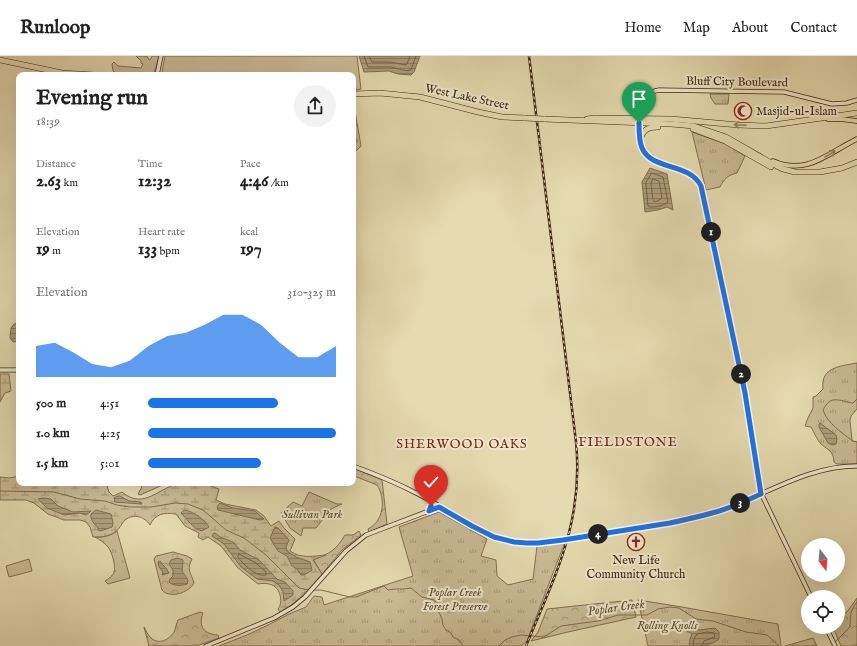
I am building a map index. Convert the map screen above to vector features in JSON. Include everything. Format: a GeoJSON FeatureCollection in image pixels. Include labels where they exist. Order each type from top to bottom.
{"type":"FeatureCollection","features":[{"type":"Feature","properties":{"kind":"highway"},"geometry":{"type":"LineString","coordinates":[[0,60],[57,72]]}},
{"type":"Feature","properties":{"kind":"highway","name":"West Lake Street"},"geometry":{"type":"LineString","coordinates":[[356,94],[380,93],[420,97],[484,114],[525,118],[639,121]]}},
{"type":"Feature","properties":{"kind":"highway"},"geometry":{"type":"LineString","coordinates":[[639,121],[684,120],[739,125],[778,124],[857,113]]}},
{"type":"Feature","properties":{"kind":"highway"},"geometry":{"type":"LineString","coordinates":[[639,121],[694,126],[726,137],[782,169],[795,172]]}},
{"type":"Feature","properties":{"kind":"highway"},"geometry":{"type":"LineString","coordinates":[[640,140],[644,130],[648,128],[654,126],[677,127],[692,129],[725,141],[768,166],[779,170],[795,172],[820,172],[842,168],[857,162]]}},
{"type":"Feature","properties":{"kind":"main road"},"geometry":{"type":"LineString","coordinates":[[158,72],[161,56]]}},
{"type":"Feature","properties":{"kind":"main road","name":"Bluff City Boulevard"},"geometry":{"type":"LineString","coordinates":[[640,140],[640,106],[644,98],[649,93],[659,90],[784,92],[832,104],[847,103],[857,100]]}},
{"type":"Feature","properties":{"kind":"main road"},"geometry":{"type":"LineString","coordinates":[[778,124],[829,119],[857,121]]}},
{"type":"Feature","properties":{"kind":"main road"},"geometry":{"type":"LineString","coordinates":[[746,149],[777,163],[791,166],[802,166],[819,161],[857,139]]}},
{"type":"Feature","properties":{"kind":"main road"},"geometry":{"type":"LineString","coordinates":[[640,140],[643,151],[651,159],[690,174],[698,180],[701,186],[745,393],[761,494],[808,590]]}},
{"type":"Feature","properties":{"kind":"main road"},"geometry":{"type":"LineString","coordinates":[[0,370],[16,370]]}},
{"type":"Feature","properties":{"kind":"main road"},"geometry":{"type":"LineString","coordinates":[[356,467],[418,494],[472,526],[494,537],[514,542],[538,543],[670,523],[713,513],[813,472],[827,468],[857,466]]}},
{"type":"Feature","properties":{"kind":"main road"},"geometry":{"type":"LineString","coordinates":[[429,511],[432,505],[430,501]]}},
{"type":"Feature","properties":{"kind":"main road"},"geometry":{"type":"LineString","coordinates":[[206,646],[274,618],[293,607],[312,590],[346,551],[366,535],[439,507]]}},
{"type":"Feature","properties":{"kind":"main road"},"geometry":{"type":"LineString","coordinates":[[829,634],[835,646]]}},
{"type":"Feature","properties":{"kind":"green space"},"geometry":{"type":"Polygon","coordinates":[[[136,56],[147,56],[149,60],[152,56],[159,56],[155,72],[113,71],[112,64],[114,62],[118,66],[141,68],[143,64],[136,56]]]}},
{"type":"Feature","properties":{"kind":"green space"},"geometry":{"type":"Polygon","coordinates":[[[165,56],[357,56],[361,89],[356,90],[356,72],[162,72],[165,56]]]}},
{"type":"Feature","properties":{"kind":"green space"},"geometry":{"type":"Polygon","coordinates":[[[710,94],[729,94],[728,104],[715,104],[710,94]]]}},
{"type":"Feature","properties":{"kind":"green space"},"geometry":{"type":"Polygon","coordinates":[[[356,117],[361,146],[356,151],[356,117]]]}},
{"type":"Feature","properties":{"kind":"green space"},"geometry":{"type":"Polygon","coordinates":[[[692,132],[726,144],[745,156],[737,173],[727,178],[720,187],[706,190],[692,132]]]}},
{"type":"Feature","properties":{"kind":"green space"},"geometry":{"type":"Polygon","coordinates":[[[857,363],[857,409],[851,416],[850,420],[852,441],[857,442],[857,464],[837,464],[834,462],[832,453],[821,444],[811,427],[805,426],[813,408],[813,397],[823,389],[823,382],[828,372],[838,367],[857,363]]]}},
{"type":"Feature","properties":{"kind":"green space"},"geometry":{"type":"Polygon","coordinates":[[[0,374],[9,374],[11,391],[5,393],[0,402],[0,374]]]}},
{"type":"Feature","properties":{"kind":"green space"},"geometry":{"type":"Polygon","coordinates":[[[356,469],[382,480],[387,524],[369,532],[368,529],[377,521],[380,515],[382,509],[382,497],[377,485],[357,477],[356,469]]]}},
{"type":"Feature","properties":{"kind":"green space"},"geometry":{"type":"Polygon","coordinates":[[[0,477],[10,478],[16,477],[16,486],[107,486],[109,492],[113,496],[122,492],[130,497],[138,499],[152,496],[171,486],[210,486],[219,489],[216,500],[225,504],[256,510],[264,516],[271,526],[279,521],[295,539],[290,551],[294,554],[303,556],[326,555],[313,560],[322,574],[297,600],[280,612],[278,609],[280,606],[280,597],[274,586],[264,583],[258,584],[238,568],[221,546],[208,537],[203,540],[198,537],[199,533],[185,526],[176,514],[168,513],[157,516],[150,525],[142,518],[136,516],[128,518],[112,534],[93,537],[90,527],[86,522],[80,520],[64,520],[48,514],[34,503],[26,500],[0,500],[0,477]]]}},
{"type":"Feature","properties":{"kind":"green space"},"geometry":{"type":"Polygon","coordinates":[[[141,486],[160,486],[140,495],[138,494],[142,487],[141,486]]]}},
{"type":"Feature","properties":{"kind":"green space","name":"Sullivan Park"},"geometry":{"type":"Polygon","coordinates":[[[309,492],[337,504],[342,504],[331,509],[316,528],[303,528],[301,536],[290,528],[281,513],[293,502],[302,506],[309,492]]]}},
{"type":"Feature","properties":{"kind":"green space","name":"Poplar Creek Forest Preserve"},"geometry":{"type":"Polygon","coordinates":[[[439,512],[487,539],[481,556],[496,560],[497,576],[508,585],[533,579],[537,546],[565,542],[527,641],[521,646],[219,646],[247,635],[306,607],[314,596],[322,597],[324,605],[413,576],[399,527],[439,512]]]}},
{"type":"Feature","properties":{"kind":"green space"},"geometry":{"type":"Polygon","coordinates":[[[117,531],[130,578],[108,584],[105,581],[112,576],[114,572],[113,559],[108,547],[95,537],[106,536],[117,531]]]}},
{"type":"Feature","properties":{"kind":"green space"},"geometry":{"type":"Polygon","coordinates":[[[359,531],[361,535],[342,550],[322,574],[313,559],[332,551],[345,535],[353,535],[359,531]]]}},
{"type":"Feature","properties":{"kind":"green space"},"geometry":{"type":"Polygon","coordinates":[[[173,552],[192,559],[189,569],[194,583],[188,590],[179,594],[169,594],[162,590],[154,559],[156,556],[173,552]]]}},
{"type":"Feature","properties":{"kind":"green space"},"geometry":{"type":"Polygon","coordinates":[[[29,559],[32,571],[9,577],[6,566],[29,559]]]}},
{"type":"Feature","properties":{"kind":"green space"},"geometry":{"type":"Polygon","coordinates":[[[857,598],[857,646],[841,646],[836,634],[845,634],[845,613],[857,598]]]}},
{"type":"Feature","properties":{"kind":"green space","name":"Rolling Knolls"},"geometry":{"type":"Polygon","coordinates":[[[632,600],[636,617],[531,641],[538,632],[547,609],[632,600]]]}},
{"type":"Feature","properties":{"kind":"green space","name":"Rolling Knolls"},"geometry":{"type":"Polygon","coordinates":[[[638,600],[778,624],[781,646],[648,646],[638,600]]]}},
{"type":"Feature","properties":{"kind":"green space"},"geometry":{"type":"Polygon","coordinates":[[[200,612],[203,613],[201,622],[203,629],[209,633],[218,635],[219,638],[196,646],[149,646],[144,627],[151,638],[157,641],[164,641],[174,632],[178,620],[200,612]]]}},
{"type":"Feature","properties":{"kind":"green space"},"geometry":{"type":"Polygon","coordinates":[[[813,638],[817,646],[785,646],[813,638]]]}},
{"type":"Feature","properties":{"kind":"water"},"geometry":{"type":"Polygon","coordinates":[[[359,56],[420,56],[414,72],[411,75],[398,74],[389,71],[364,72],[359,56]]]}},
{"type":"Feature","properties":{"kind":"water"},"geometry":{"type":"Polygon","coordinates":[[[650,168],[667,174],[673,210],[667,207],[645,212],[642,182],[650,168]]]}},
{"type":"Feature","properties":{"kind":"water"},"geometry":{"type":"Polygon","coordinates":[[[16,324],[16,342],[13,342],[10,338],[11,328],[16,324]]]}},
{"type":"Feature","properties":{"kind":"water"},"geometry":{"type":"Polygon","coordinates":[[[820,423],[836,435],[836,444],[832,445],[828,443],[819,427],[820,423]]]}},
{"type":"Feature","properties":{"kind":"water"},"geometry":{"type":"Polygon","coordinates":[[[118,496],[129,501],[141,502],[142,504],[115,502],[114,498],[118,496]]]}},
{"type":"Feature","properties":{"kind":"water"},"geometry":{"type":"Polygon","coordinates":[[[38,499],[51,499],[58,506],[73,512],[91,511],[86,515],[80,513],[64,515],[47,508],[38,499]]]}},
{"type":"Feature","properties":{"kind":"water"},"geometry":{"type":"Polygon","coordinates":[[[220,503],[233,508],[255,511],[264,519],[260,520],[218,510],[217,507],[220,503]]]}},
{"type":"Feature","properties":{"kind":"water"},"geometry":{"type":"Polygon","coordinates":[[[96,510],[111,514],[113,523],[112,527],[101,531],[98,530],[91,518],[91,514],[96,510]]]}},
{"type":"Feature","properties":{"kind":"water"},"geometry":{"type":"Polygon","coordinates":[[[184,510],[198,516],[209,527],[202,531],[195,528],[181,513],[184,510]]]}},
{"type":"Feature","properties":{"kind":"water"},"geometry":{"type":"Polygon","coordinates":[[[275,527],[278,528],[289,540],[286,547],[287,551],[296,557],[310,562],[312,570],[304,575],[301,575],[297,569],[292,566],[287,556],[278,551],[270,538],[275,527]]]}},
{"type":"Feature","properties":{"kind":"water"},"geometry":{"type":"Polygon","coordinates":[[[215,533],[220,537],[233,542],[240,550],[259,560],[277,579],[285,582],[293,591],[293,595],[284,601],[283,592],[279,585],[273,581],[257,579],[241,567],[224,544],[212,536],[215,533]]]}},
{"type":"Feature","properties":{"kind":"water"},"geometry":{"type":"Polygon","coordinates":[[[177,558],[183,560],[182,571],[188,580],[187,584],[177,585],[169,582],[173,576],[173,570],[169,564],[171,560],[177,558]]]}},
{"type":"Feature","properties":{"kind":"water"},"geometry":{"type":"Polygon","coordinates":[[[160,561],[169,573],[162,575],[163,572],[159,567],[158,562],[160,561]]]}},
{"type":"Feature","properties":{"kind":"water"},"geometry":{"type":"Polygon","coordinates":[[[685,624],[692,625],[699,630],[715,628],[719,632],[719,639],[701,646],[689,646],[692,634],[684,629],[674,628],[671,626],[685,624]]]}},
{"type":"Feature","properties":{"kind":"waterway","name":"Poplar Creek"},"geometry":{"type":"LineString","coordinates":[[857,399],[853,403],[832,400],[823,410],[825,415],[835,427],[844,435],[857,442]]}},
{"type":"Feature","properties":{"kind":"waterway"},"geometry":{"type":"LineString","coordinates":[[0,491],[54,492],[80,499],[105,501],[130,507],[151,507],[175,503],[188,504],[203,510],[226,530],[244,538],[266,555],[299,588],[309,590]]}},
{"type":"Feature","properties":{"kind":"waterway"},"geometry":{"type":"LineString","coordinates":[[312,590],[321,590],[356,597],[384,586],[388,590],[411,588],[422,597],[434,600],[440,605],[441,608],[439,612],[443,625],[446,630],[451,633],[453,637],[459,640],[463,646]]}},
{"type":"Feature","properties":{"kind":"waterway","name":"Poplar Creek"},"geometry":{"type":"LineString","coordinates":[[835,642],[850,627],[852,611],[857,602]]}},
{"type":"Feature","properties":{"kind":"waterway","name":"Poplar Creek"},"geometry":{"type":"LineString","coordinates":[[499,646],[505,640],[512,637],[521,635],[544,637],[561,626],[598,621],[618,615],[647,615],[658,609],[670,607],[679,608],[696,619],[713,621],[746,632],[767,635],[779,646]]}},
{"type":"Feature","properties":{"kind":"railway"},"geometry":{"type":"LineString","coordinates":[[526,646],[557,571],[565,547],[576,498],[577,471],[576,442],[529,56]]}},
{"type":"Feature","properties":{"kind":"place","name":"Masjid-ul-Islam"},"geometry":{"type":"Point","coordinates":[743,111]}},
{"type":"Feature","properties":{"kind":"place","name":"New Life Community Church"},"geometry":{"type":"Point","coordinates":[636,542]}},
{"type":"Feature","properties":{"kind":"district","name":"FIELDSTONE"},"geometry":{"type":"Point","coordinates":[628,442]}},
{"type":"Feature","properties":{"kind":"district","name":"SHERWOOD OAKS"},"geometry":{"type":"Point","coordinates":[462,444]}},
{"type":"Feature","properties":{"kind":"route"},"geometry":{"type":"LineString","coordinates":[[431,506],[429,511],[439,507],[494,537],[514,542],[538,543],[689,519],[713,513],[761,494],[745,393],[701,186],[698,180],[690,174],[651,159],[645,153],[640,144],[639,123]]}}]}
